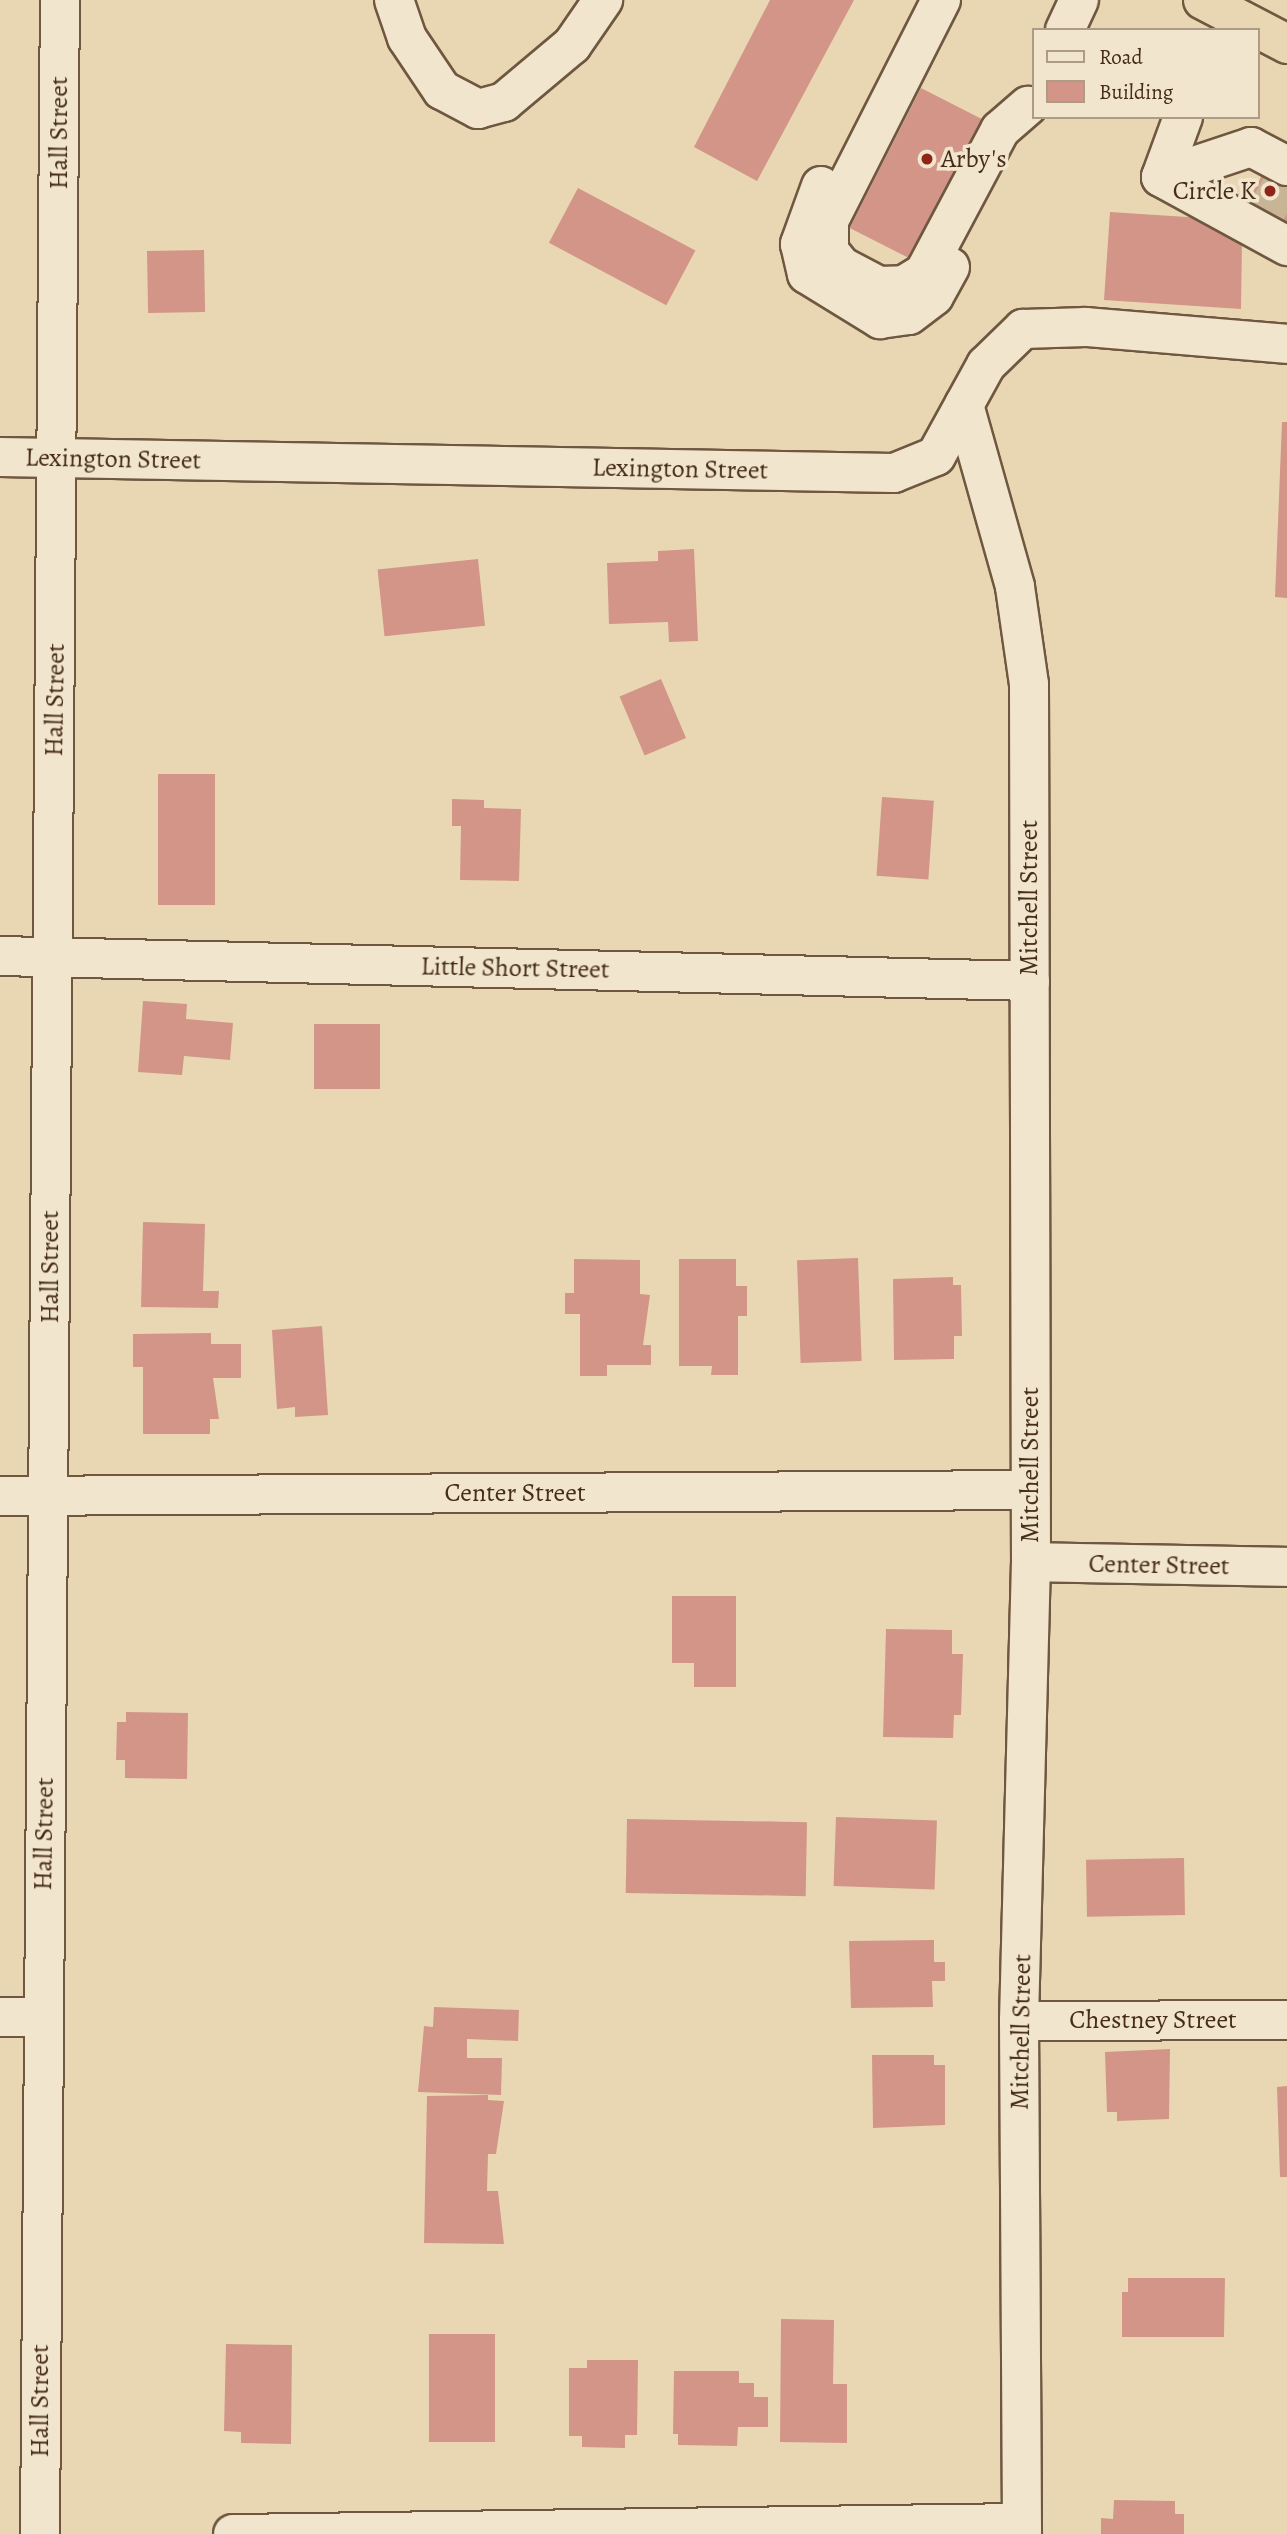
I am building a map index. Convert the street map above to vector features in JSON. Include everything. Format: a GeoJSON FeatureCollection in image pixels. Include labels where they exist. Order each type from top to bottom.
{"type":"FeatureCollection","features":[{"type":"Feature","properties":{"kind":"highway"},"geometry":{"type":"LineString","coordinates":[[1215,14],[1249,28]]}},
{"type":"Feature","properties":{"kind":"highway"},"geometry":{"type":"LineString","coordinates":[[1259,32],[1287,44]]}},
{"type":"Feature","properties":{"kind":"street","name":"Hall Street"},"geometry":{"type":"LineString","coordinates":[[40,2534],[60,0]]}},
{"type":"Feature","properties":{"kind":"street"},"geometry":{"type":"LineString","coordinates":[[394,0],[407,38],[442,90],[478,109],[504,102],[572,45],[603,0]]}},
{"type":"Feature","properties":{"kind":"street"},"geometry":{"type":"LineString","coordinates":[[941,0],[892,94],[850,133],[808,211],[800,244],[807,274],[880,319],[909,315],[934,296],[1017,149],[1031,101]]}},
{"type":"Feature","properties":{"kind":"street"},"geometry":{"type":"LineString","coordinates":[[1066,28],[1079,0]]}},
{"type":"Feature","properties":{"kind":"street"},"geometry":{"type":"LineString","coordinates":[[1161,177],[1182,119]]}},
{"type":"Feature","properties":{"kind":"street"},"geometry":{"type":"LineString","coordinates":[[1161,177],[1251,147],[1287,166]]}},
{"type":"Feature","properties":{"kind":"street"},"geometry":{"type":"LineString","coordinates":[[1161,177],[1269,231]]}},
{"type":"Feature","properties":{"kind":"street","name":"Lexington Street"},"geometry":{"type":"LineString","coordinates":[[0,457],[894,473],[936,456],[986,365],[1023,329],[1086,327],[1287,344]]}},
{"type":"Feature","properties":{"kind":"street","name":"Mitchell Street"},"geometry":{"type":"LineString","coordinates":[[964,405],[1015,587],[1029,684],[1031,1562],[1019,2021],[1021,2529]]}},
{"type":"Feature","properties":{"kind":"street","name":"Little Short Street"},"geometry":{"type":"LineString","coordinates":[[0,957],[1030,981]]}},
{"type":"Feature","properties":{"kind":"street","name":"Center Street"},"geometry":{"type":"LineString","coordinates":[[0,1496],[1030,1490]]}},
{"type":"Feature","properties":{"kind":"street","name":"Center Street"},"geometry":{"type":"LineString","coordinates":[[1031,1562],[1287,1567]]}},
{"type":"Feature","properties":{"kind":"street"},"geometry":{"type":"LineString","coordinates":[[0,2017],[42,2017]]}},
{"type":"Feature","properties":{"kind":"street","name":"Chestney Street"},"geometry":{"type":"LineString","coordinates":[[1019,2021],[1287,2020]]}},
{"type":"Feature","properties":{"kind":"street"},"geometry":{"type":"LineString","coordinates":[[233,2534],[1021,2529]]}},
{"type":"Feature","properties":{"kind":"building"},"geometry":{"type":"Polygon","coordinates":[[[770,0],[854,0],[757,181],[694,147],[770,0]]]}},
{"type":"Feature","properties":{"kind":"building","name":"Arby's"},"geometry":{"type":"Polygon","coordinates":[[[921,88],[990,123],[918,263],[850,228],[921,88]]]}},
{"type":"Feature","properties":{"kind":"building","name":"Circle K"},"geometry":{"type":"Polygon","coordinates":[[[1268,164],[1287,175],[1287,230],[1245,207],[1268,164]]]}},
{"type":"Feature","properties":{"kind":"building"},"geometry":{"type":"Polygon","coordinates":[[[578,188],[695,250],[666,305],[549,243],[578,188]]]}},
{"type":"Feature","properties":{"kind":"building"},"geometry":{"type":"Polygon","coordinates":[[[1110,212],[1233,220],[1242,238],[1241,309],[1104,300],[1110,212]]]}},
{"type":"Feature","properties":{"kind":"building"},"geometry":{"type":"Polygon","coordinates":[[[204,250],[205,312],[148,313],[147,251],[204,250]]]}},
{"type":"Feature","properties":{"kind":"building"},"geometry":{"type":"Polygon","coordinates":[[[1282,422],[1287,422],[1287,598],[1275,597],[1282,422]]]}},
{"type":"Feature","properties":{"kind":"building"},"geometry":{"type":"Polygon","coordinates":[[[694,549],[698,641],[669,642],[668,622],[609,624],[607,563],[658,561],[658,551],[694,549]]]}},
{"type":"Feature","properties":{"kind":"building"},"geometry":{"type":"Polygon","coordinates":[[[478,559],[485,626],[385,636],[378,570],[478,559]]]}},
{"type":"Feature","properties":{"kind":"building"},"geometry":{"type":"Polygon","coordinates":[[[661,679],[686,738],[645,755],[620,697],[661,679]]]}},
{"type":"Feature","properties":{"kind":"building"},"geometry":{"type":"Polygon","coordinates":[[[158,774],[215,774],[215,905],[158,905],[158,774]]]}},
{"type":"Feature","properties":{"kind":"building"},"geometry":{"type":"Polygon","coordinates":[[[882,797],[934,801],[928,879],[876,876],[882,797]]]}},
{"type":"Feature","properties":{"kind":"building"},"geometry":{"type":"Polygon","coordinates":[[[452,799],[484,800],[484,808],[521,809],[519,881],[460,880],[461,826],[452,826],[452,799]]]}},
{"type":"Feature","properties":{"kind":"building"},"geometry":{"type":"Polygon","coordinates":[[[143,1001],[187,1004],[186,1019],[233,1023],[230,1060],[184,1056],[182,1075],[138,1072],[143,1001]]]}},
{"type":"Feature","properties":{"kind":"building"},"geometry":{"type":"Polygon","coordinates":[[[314,1024],[380,1024],[380,1089],[314,1089],[314,1024]]]}},
{"type":"Feature","properties":{"kind":"building"},"geometry":{"type":"Polygon","coordinates":[[[143,1222],[205,1224],[203,1291],[219,1291],[218,1308],[141,1307],[143,1222]]]}},
{"type":"Feature","properties":{"kind":"building"},"geometry":{"type":"Polygon","coordinates":[[[858,1258],[862,1361],[801,1363],[797,1260],[858,1258]]]}},
{"type":"Feature","properties":{"kind":"building"},"geometry":{"type":"Polygon","coordinates":[[[574,1259],[640,1260],[640,1294],[650,1295],[643,1345],[651,1345],[651,1365],[607,1365],[607,1376],[580,1376],[580,1314],[565,1314],[565,1293],[574,1293],[574,1259]]]}},
{"type":"Feature","properties":{"kind":"building"},"geometry":{"type":"Polygon","coordinates":[[[679,1259],[736,1259],[736,1286],[747,1286],[747,1316],[738,1316],[738,1375],[711,1375],[712,1366],[679,1366],[679,1259]]]}},
{"type":"Feature","properties":{"kind":"building"},"geometry":{"type":"Polygon","coordinates":[[[953,1277],[953,1285],[961,1285],[962,1336],[954,1336],[954,1359],[894,1360],[893,1279],[953,1277]]]}},
{"type":"Feature","properties":{"kind":"building"},"geometry":{"type":"Polygon","coordinates":[[[322,1326],[328,1415],[295,1417],[295,1407],[277,1409],[272,1330],[322,1326]]]}},
{"type":"Feature","properties":{"kind":"building"},"geometry":{"type":"Polygon","coordinates":[[[211,1333],[211,1344],[241,1344],[241,1378],[213,1378],[219,1419],[210,1419],[210,1434],[143,1434],[143,1367],[133,1367],[133,1334],[211,1333]]]}},
{"type":"Feature","properties":{"kind":"building"},"geometry":{"type":"Polygon","coordinates":[[[672,1596],[736,1596],[736,1687],[694,1687],[694,1663],[672,1663],[672,1596]]]}},
{"type":"Feature","properties":{"kind":"building"},"geometry":{"type":"Polygon","coordinates":[[[886,1629],[952,1630],[952,1654],[963,1654],[961,1715],[954,1715],[953,1738],[883,1737],[886,1629]]]}},
{"type":"Feature","properties":{"kind":"building"},"geometry":{"type":"Polygon","coordinates":[[[126,1712],[188,1713],[187,1779],[125,1778],[125,1760],[116,1760],[117,1722],[126,1722],[126,1712]]]}},
{"type":"Feature","properties":{"kind":"building"},"geometry":{"type":"Polygon","coordinates":[[[836,1817],[937,1821],[935,1889],[834,1886],[836,1817]]]}},
{"type":"Feature","properties":{"kind":"building"},"geometry":{"type":"Polygon","coordinates":[[[627,1819],[807,1822],[806,1896],[626,1893],[627,1819]]]}},
{"type":"Feature","properties":{"kind":"building"},"geometry":{"type":"Polygon","coordinates":[[[1184,1858],[1185,1915],[1087,1917],[1086,1860],[1184,1858]]]}},
{"type":"Feature","properties":{"kind":"building"},"geometry":{"type":"Polygon","coordinates":[[[934,1940],[934,1962],[945,1962],[945,1981],[932,1981],[933,2007],[851,2008],[849,1941],[934,1940]]]}},
{"type":"Feature","properties":{"kind":"building"},"geometry":{"type":"Polygon","coordinates":[[[434,2007],[519,2010],[518,2041],[467,2039],[467,2058],[502,2058],[501,2095],[418,2092],[424,2026],[433,2027],[434,2007]]]}},
{"type":"Feature","properties":{"kind":"building"},"geometry":{"type":"Polygon","coordinates":[[[1170,2049],[1169,2119],[1117,2121],[1117,2112],[1107,2112],[1105,2052],[1170,2049]]]}},
{"type":"Feature","properties":{"kind":"building"},"geometry":{"type":"Polygon","coordinates":[[[872,2055],[934,2055],[934,2065],[945,2065],[945,2125],[873,2128],[872,2055]]]}},
{"type":"Feature","properties":{"kind":"building"},"geometry":{"type":"Polygon","coordinates":[[[1287,2086],[1287,2177],[1280,2177],[1277,2087],[1287,2086]]]}},
{"type":"Feature","properties":{"kind":"building"},"geometry":{"type":"Polygon","coordinates":[[[488,2095],[488,2100],[504,2101],[496,2154],[488,2154],[487,2191],[498,2191],[504,2244],[424,2243],[427,2096],[488,2095]]]}},
{"type":"Feature","properties":{"kind":"building"},"geometry":{"type":"Polygon","coordinates":[[[1128,2278],[1225,2278],[1224,2337],[1122,2337],[1122,2292],[1128,2292],[1128,2278]]]}},
{"type":"Feature","properties":{"kind":"building"},"geometry":{"type":"Polygon","coordinates":[[[781,2319],[834,2320],[833,2384],[847,2384],[847,2443],[780,2442],[781,2319]]]}},
{"type":"Feature","properties":{"kind":"building"},"geometry":{"type":"Polygon","coordinates":[[[429,2334],[495,2334],[495,2442],[429,2442],[429,2334]]]}},
{"type":"Feature","properties":{"kind":"building"},"geometry":{"type":"Polygon","coordinates":[[[226,2344],[292,2345],[291,2444],[241,2443],[241,2432],[224,2431],[226,2344]]]}},
{"type":"Feature","properties":{"kind":"building"},"geometry":{"type":"Polygon","coordinates":[[[587,2360],[638,2360],[637,2435],[625,2435],[625,2448],[582,2447],[582,2436],[569,2436],[569,2368],[587,2368],[587,2360]]]}},
{"type":"Feature","properties":{"kind":"building"},"geometry":{"type":"Polygon","coordinates":[[[674,2371],[739,2371],[739,2383],[754,2383],[754,2397],[768,2397],[768,2427],[738,2427],[737,2446],[678,2445],[678,2434],[673,2434],[674,2371]]]}},
{"type":"Feature","properties":{"kind":"building"},"geometry":{"type":"Polygon","coordinates":[[[1114,2500],[1175,2501],[1175,2514],[1184,2514],[1184,2534],[1101,2534],[1101,2518],[1113,2519],[1114,2500]]]}},
{"type":"Feature","properties":{"kind":"tunnel"},"geometry":{"type":"LineString","coordinates":[[1263,217],[1287,176]]}},
{"type":"Feature","properties":{"kind":"place","name":"Arby's"},"geometry":{"type":"Point","coordinates":[927,159]}},
{"type":"Feature","properties":{"kind":"place","name":"Circle K"},"geometry":{"type":"Point","coordinates":[1270,191]}}]}
